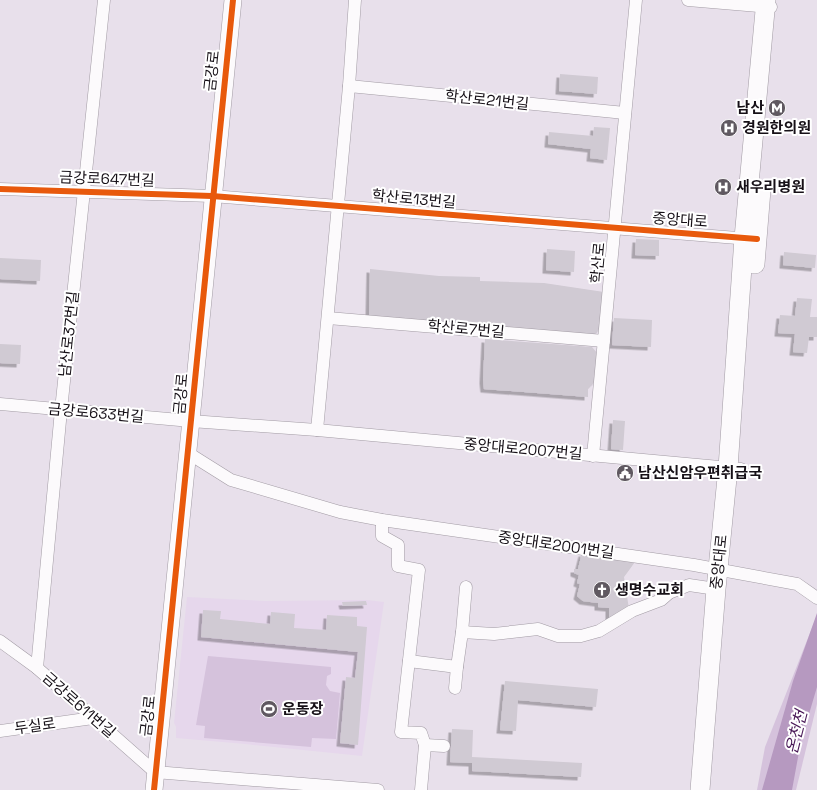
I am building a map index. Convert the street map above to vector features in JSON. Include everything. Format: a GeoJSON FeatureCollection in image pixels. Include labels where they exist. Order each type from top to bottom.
{"type":"FeatureCollection","features":[{"type":"Feature","properties":{"kind":"main road","name":"중앙대로"},"geometry":{"type":"LineString","coordinates":[[711,790],[724,571],[750,312],[751,239],[770,4]]}},
{"type":"Feature","properties":{"kind":"main road","name":"중앙대로"},"geometry":{"type":"LineString","coordinates":[[700,790],[716,589],[724,571]]}},
{"type":"Feature","properties":{"kind":"street","name":"남산로37번길"},"geometry":{"type":"LineString","coordinates":[[37,668],[61,410],[104,0]]}},
{"type":"Feature","properties":{"kind":"street","name":"금강로"},"geometry":{"type":"LineString","coordinates":[[154,790],[212,196],[233,0]]}},
{"type":"Feature","properties":{"kind":"street"},"geometry":{"type":"LineString","coordinates":[[317,430],[349,86],[354,0]]}},
{"type":"Feature","properties":{"kind":"street","name":"학산로"},"geometry":{"type":"LineString","coordinates":[[593,456],[636,0]]}},
{"type":"Feature","properties":{"kind":"street"},"geometry":{"type":"LineString","coordinates":[[688,0],[770,4]]}},
{"type":"Feature","properties":{"kind":"street","name":"학산로21번길"},"geometry":{"type":"LineString","coordinates":[[349,86],[625,113]]}},
{"type":"Feature","properties":{"kind":"street","name":"금강로647번길"},"geometry":{"type":"LineString","coordinates":[[0,189],[212,196]]}},
{"type":"Feature","properties":{"kind":"street","name":"학산로13번길"},"geometry":{"type":"LineString","coordinates":[[212,196],[614,228]]}},
{"type":"Feature","properties":{"kind":"street","name":"중앙대로"},"geometry":{"type":"LineString","coordinates":[[614,228],[751,239]]}},
{"type":"Feature","properties":{"kind":"street","name":"학산로7번길"},"geometry":{"type":"LineString","coordinates":[[328,318],[604,341]]}},
{"type":"Feature","properties":{"kind":"street","name":"금강로633번길"},"geometry":{"type":"LineString","coordinates":[[0,404],[191,421]]}},
{"type":"Feature","properties":{"kind":"street","name":"중앙대로2007번길"},"geometry":{"type":"LineString","coordinates":[[191,421],[317,430],[734,468]]}},
{"type":"Feature","properties":{"kind":"street","name":"중앙대로2001번길"},"geometry":{"type":"LineString","coordinates":[[188,453],[231,480],[340,512],[382,520],[694,565],[724,571]]}},
{"type":"Feature","properties":{"kind":"street"},"geometry":{"type":"LineString","coordinates":[[382,520],[382,536],[398,545],[398,566],[419,570],[401,732],[421,733],[425,745],[421,790]]}},
{"type":"Feature","properties":{"kind":"street","name":"중앙대로"},"geometry":{"type":"LineString","coordinates":[[724,571],[797,584],[817,598]]}},
{"type":"Feature","properties":{"kind":"street"},"geometry":{"type":"LineString","coordinates":[[462,632],[494,634],[538,629],[558,636],[582,636],[599,632],[632,611],[661,600],[669,593],[689,585],[716,589]]}},
{"type":"Feature","properties":{"kind":"street"},"geometry":{"type":"LineString","coordinates":[[455,688],[466,587]]}},
{"type":"Feature","properties":{"kind":"street","name":"금강로611번길"},"geometry":{"type":"LineString","coordinates":[[0,641],[37,668],[156,772]]}},
{"type":"Feature","properties":{"kind":"street"},"geometry":{"type":"LineString","coordinates":[[409,661],[457,667]]}},
{"type":"Feature","properties":{"kind":"street","name":"두실로"},"geometry":{"type":"LineString","coordinates":[[0,731],[93,718]]}},
{"type":"Feature","properties":{"kind":"street"},"geometry":{"type":"LineString","coordinates":[[425,745],[444,746]]}},
{"type":"Feature","properties":{"kind":"street"},"geometry":{"type":"LineString","coordinates":[[156,772],[285,786],[378,790]]}},
{"type":"Feature","properties":{"kind":"shaded area"},"geometry":{"type":"Polygon","coordinates":[[[187,597],[265,601],[367,600],[384,602],[362,756],[176,738],[176,727],[174,723],[187,597]]]}},
{"type":"Feature","properties":{"kind":"shaded area","name":"온천천"},"geometry":{"type":"Polygon","coordinates":[[[817,615],[817,704],[796,790],[757,790],[765,747],[817,615]]]}},
{"type":"Feature","properties":{"kind":"shaded area","name":"운동장"},"geometry":{"type":"Polygon","coordinates":[[[208,656],[331,667],[331,674],[327,676],[326,685],[330,691],[340,693],[336,739],[312,738],[311,747],[204,738],[205,726],[196,725],[208,656]]]}},
{"type":"Feature","properties":{"kind":"water","name":"온천천"},"geometry":{"type":"Polygon","coordinates":[[[817,613],[817,687],[801,741],[792,790],[762,790],[793,681],[817,613]]]}},
{"type":"Feature","properties":{"kind":"building"},"geometry":{"type":"Polygon","coordinates":[[[560,74],[598,77],[597,94],[559,91],[560,74]]]}},
{"type":"Feature","properties":{"kind":"building"},"geometry":{"type":"Polygon","coordinates":[[[594,127],[610,128],[607,160],[590,158],[591,149],[548,144],[549,132],[593,136],[594,127]]]}},
{"type":"Feature","properties":{"kind":"building"},"geometry":{"type":"Polygon","coordinates":[[[636,239],[659,240],[659,256],[635,255],[636,239]]]}},
{"type":"Feature","properties":{"kind":"building"},"geometry":{"type":"Polygon","coordinates":[[[547,249],[575,251],[574,272],[546,270],[547,249]]]}},
{"type":"Feature","properties":{"kind":"building"},"geometry":{"type":"Polygon","coordinates":[[[784,252],[816,255],[815,268],[783,265],[784,252]]]}},
{"type":"Feature","properties":{"kind":"building"},"geometry":{"type":"Polygon","coordinates":[[[0,258],[41,260],[40,281],[0,279],[0,258]]]}},
{"type":"Feature","properties":{"kind":"building"},"geometry":{"type":"Polygon","coordinates":[[[370,269],[439,276],[480,277],[480,281],[544,283],[604,292],[601,328],[592,335],[369,316],[370,269]]]}},
{"type":"Feature","properties":{"kind":"building"},"geometry":{"type":"Polygon","coordinates":[[[797,298],[812,299],[810,317],[817,317],[817,337],[809,337],[807,353],[793,352],[795,334],[778,333],[780,315],[795,316],[797,298]]]}},
{"type":"Feature","properties":{"kind":"building"},"geometry":{"type":"Polygon","coordinates":[[[614,318],[652,320],[651,347],[612,345],[614,318]]]}},
{"type":"Feature","properties":{"kind":"building"},"geometry":{"type":"Polygon","coordinates":[[[485,339],[592,347],[598,354],[596,381],[588,388],[588,397],[484,389],[485,339]]]}},
{"type":"Feature","properties":{"kind":"building"},"geometry":{"type":"Polygon","coordinates":[[[0,344],[21,345],[20,364],[0,363],[0,344]]]}},
{"type":"Feature","properties":{"kind":"building"},"geometry":{"type":"Polygon","coordinates":[[[613,420],[625,421],[623,450],[611,449],[613,420]]]}},
{"type":"Feature","properties":{"kind":"building","name":"생명수교회"},"geometry":{"type":"Polygon","coordinates":[[[582,553],[635,562],[624,577],[629,609],[609,618],[609,608],[598,607],[598,603],[583,601],[577,596],[580,584],[577,583],[579,575],[574,573],[574,569],[578,569],[582,553]]]}},
{"type":"Feature","properties":{"kind":"building"},"geometry":{"type":"Polygon","coordinates":[[[366,601],[367,605],[343,606],[342,602],[366,601]]]}},
{"type":"Feature","properties":{"kind":"building"},"geometry":{"type":"Polygon","coordinates":[[[203,610],[221,611],[220,619],[270,624],[271,612],[295,614],[294,628],[326,630],[327,615],[357,617],[357,626],[367,627],[358,745],[340,743],[346,677],[355,678],[358,652],[201,637],[203,610]]]}},
{"type":"Feature","properties":{"kind":"building"},"geometry":{"type":"Polygon","coordinates":[[[505,681],[598,689],[596,707],[518,700],[516,731],[500,730],[505,681]]]}},
{"type":"Feature","properties":{"kind":"building"},"geometry":{"type":"Polygon","coordinates":[[[452,729],[473,730],[472,757],[582,763],[581,777],[472,771],[472,763],[450,762],[452,729]]]}},
{"type":"Feature","properties":{"kind":"cycle path"},"geometry":{"type":"LineString","coordinates":[[154,790],[233,0]]}},
{"type":"Feature","properties":{"kind":"cycle path"},"geometry":{"type":"LineString","coordinates":[[0,189],[212,196],[757,239]]}},
{"type":"Feature","properties":{"kind":"place","name":"남산"},"geometry":{"type":"Point","coordinates":[777,108]}},
{"type":"Feature","properties":{"kind":"place","name":"경원한의원"},"geometry":{"type":"Point","coordinates":[729,128]}},
{"type":"Feature","properties":{"kind":"place","name":"새우리병원"},"geometry":{"type":"Point","coordinates":[723,187]}},
{"type":"Feature","properties":{"kind":"place","name":"남산신암우편취급국"},"geometry":{"type":"Point","coordinates":[625,473]}},
{"type":"Feature","properties":{"kind":"place","name":"생명수교회"},"geometry":{"type":"Point","coordinates":[602,590]}},
{"type":"Feature","properties":{"kind":"place","name":"운동장"},"geometry":{"type":"Point","coordinates":[269,709]}}]}
